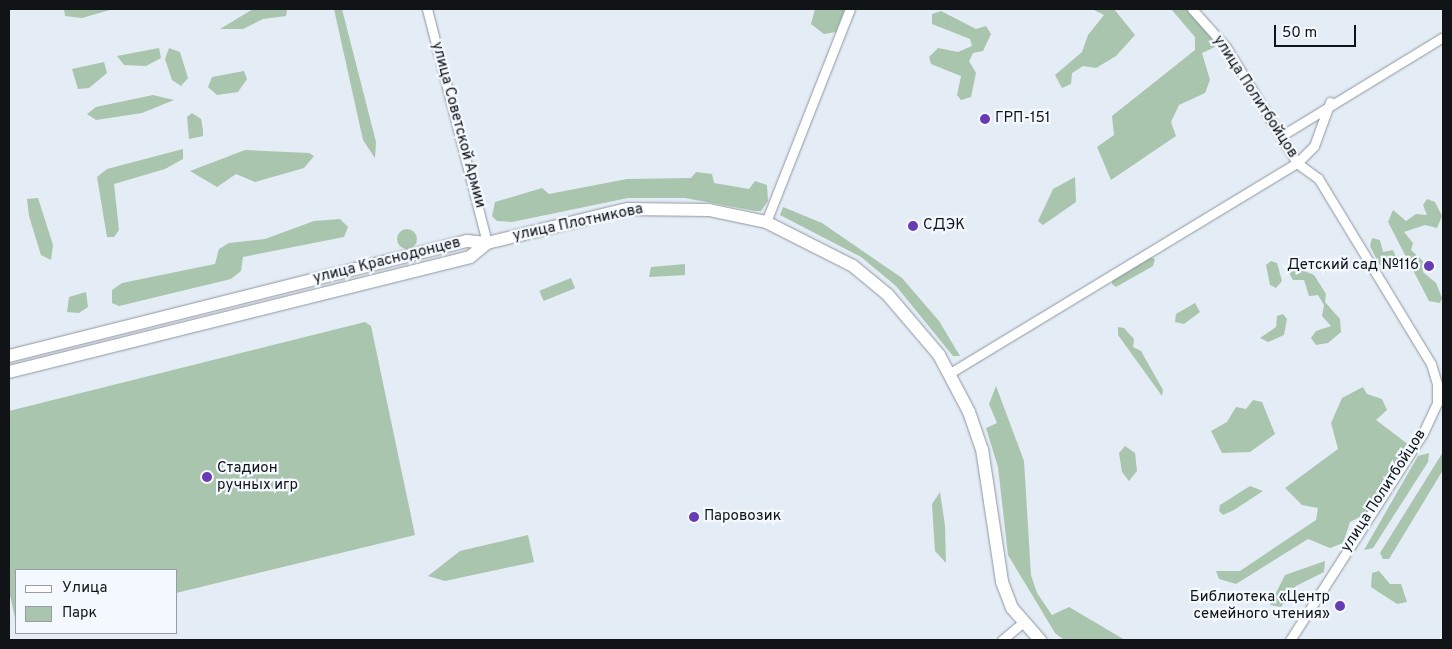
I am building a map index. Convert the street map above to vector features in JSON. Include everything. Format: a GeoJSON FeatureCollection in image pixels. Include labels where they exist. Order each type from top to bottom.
{"type":"FeatureCollection","features":[{"type":"Feature","properties":{"kind":"main road","name":"улица Плотникова"},"geometry":{"type":"LineString","coordinates":[[487,242],[647,208],[709,210],[766,222],[853,266],[888,295],[924,334],[950,374],[982,449],[997,567],[1022,624],[1040,640]]}},
{"type":"Feature","properties":{"kind":"main road","name":"улица Краснодонцев"},"geometry":{"type":"LineString","coordinates":[[9,356],[467,241],[487,242]]}},
{"type":"Feature","properties":{"kind":"main road","name":"улица Краснодонцев"},"geometry":{"type":"LineString","coordinates":[[9,372],[470,257],[487,242]]}},
{"type":"Feature","properties":{"kind":"street","name":"улица Советской Армии"},"geometry":{"type":"LineString","coordinates":[[427,9],[487,242]]}},
{"type":"Feature","properties":{"kind":"street"},"geometry":{"type":"LineString","coordinates":[[766,222],[850,9]]}},
{"type":"Feature","properties":{"kind":"street","name":"улица Политбойцов"},"geometry":{"type":"LineString","coordinates":[[1192,9],[1226,47],[1297,163],[1318,178],[1431,364],[1438,395],[1423,433],[1290,640]]}},
{"type":"Feature","properties":{"kind":"street"},"geometry":{"type":"LineString","coordinates":[[1281,136],[1330,102],[1443,37]]}},
{"type":"Feature","properties":{"kind":"street"},"geometry":{"type":"LineString","coordinates":[[1297,163],[1314,146],[1330,102]]}},
{"type":"Feature","properties":{"kind":"street","name":"улица Политбойцов"},"geometry":{"type":"LineString","coordinates":[[950,374],[1297,163]]}},
{"type":"Feature","properties":{"kind":"street"},"geometry":{"type":"LineString","coordinates":[[1002,640],[1022,624]]}},
{"type":"Feature","properties":{"kind":"green space"},"geometry":{"type":"Polygon","coordinates":[[[64,9],[113,9],[82,18],[65,16],[64,9]]]}},
{"type":"Feature","properties":{"kind":"green space"},"geometry":{"type":"Polygon","coordinates":[[[253,9],[287,10],[286,16],[263,19],[243,29],[220,29],[253,9]]]}},
{"type":"Feature","properties":{"kind":"green space"},"geometry":{"type":"Polygon","coordinates":[[[334,9],[342,9],[376,142],[375,158],[363,140],[334,9]]]}},
{"type":"Feature","properties":{"kind":"green space"},"geometry":{"type":"Polygon","coordinates":[[[815,9],[845,9],[836,32],[824,34],[811,24],[815,9]]]}},
{"type":"Feature","properties":{"kind":"green space"},"geometry":{"type":"Polygon","coordinates":[[[1092,9],[1114,9],[1135,35],[1116,56],[1096,68],[1083,66],[1072,73],[1071,84],[1062,88],[1055,75],[1082,52],[1088,35],[1104,15],[1092,9]]]}},
{"type":"Feature","properties":{"kind":"green space"},"geometry":{"type":"Polygon","coordinates":[[[1171,9],[1189,9],[1211,36],[1215,47],[1202,53],[1210,80],[1205,93],[1179,105],[1171,122],[1176,136],[1111,180],[1097,147],[1114,135],[1112,116],[1195,50],[1195,37],[1171,9]]]}},
{"type":"Feature","properties":{"kind":"green space"},"geometry":{"type":"Polygon","coordinates":[[[941,11],[976,29],[986,26],[991,34],[983,51],[973,53],[969,61],[976,73],[971,97],[961,100],[957,95],[961,76],[931,64],[929,57],[938,48],[958,52],[972,46],[970,39],[932,24],[932,14],[941,11]]]}},
{"type":"Feature","properties":{"kind":"green space"},"geometry":{"type":"Polygon","coordinates":[[[159,48],[161,58],[146,66],[124,65],[117,56],[159,48]]]}},
{"type":"Feature","properties":{"kind":"green space"},"geometry":{"type":"Polygon","coordinates":[[[169,48],[180,52],[188,78],[181,86],[172,80],[165,59],[169,48]]]}},
{"type":"Feature","properties":{"kind":"green space"},"geometry":{"type":"Polygon","coordinates":[[[104,62],[107,73],[89,88],[78,89],[72,69],[104,62]]]}},
{"type":"Feature","properties":{"kind":"green space"},"geometry":{"type":"Polygon","coordinates":[[[244,71],[247,79],[238,92],[217,95],[208,87],[212,77],[244,71]]]}},
{"type":"Feature","properties":{"kind":"green space"},"geometry":{"type":"Polygon","coordinates":[[[153,95],[174,100],[142,113],[96,120],[87,114],[96,107],[153,95]]]}},
{"type":"Feature","properties":{"kind":"green space"},"geometry":{"type":"Polygon","coordinates":[[[192,113],[201,119],[203,136],[189,139],[187,117],[192,113]]]}},
{"type":"Feature","properties":{"kind":"green space"},"geometry":{"type":"Polygon","coordinates":[[[183,149],[183,159],[165,169],[114,184],[119,230],[114,237],[107,237],[97,177],[107,169],[183,149]]]}},
{"type":"Feature","properties":{"kind":"green space"},"geometry":{"type":"Polygon","coordinates":[[[245,150],[309,153],[314,156],[304,168],[255,182],[236,174],[217,187],[190,171],[245,150]]]}},
{"type":"Feature","properties":{"kind":"green space"},"geometry":{"type":"Polygon","coordinates":[[[696,172],[712,174],[714,183],[749,189],[755,181],[767,185],[768,201],[761,211],[755,211],[685,198],[628,198],[512,222],[497,221],[492,216],[495,202],[542,188],[549,194],[627,179],[691,178],[696,172]]]}},
{"type":"Feature","properties":{"kind":"green space"},"geometry":{"type":"Polygon","coordinates":[[[1075,177],[1076,202],[1043,225],[1038,221],[1053,189],[1075,177]]]}},
{"type":"Feature","properties":{"kind":"green space"},"geometry":{"type":"Polygon","coordinates":[[[38,198],[53,245],[51,260],[41,255],[29,216],[27,199],[38,198]]]}},
{"type":"Feature","properties":{"kind":"green space"},"geometry":{"type":"Polygon","coordinates":[[[1427,199],[1435,202],[1442,216],[1437,228],[1425,225],[1404,232],[1413,243],[1411,250],[1423,261],[1423,272],[1436,283],[1442,298],[1440,303],[1429,301],[1388,222],[1393,210],[1406,221],[1416,214],[1427,215],[1423,205],[1427,199]]]}},
{"type":"Feature","properties":{"kind":"green space"},"geometry":{"type":"Polygon","coordinates":[[[783,207],[822,223],[902,278],[939,321],[960,356],[953,356],[896,286],[861,257],[780,215],[783,207]]]}},
{"type":"Feature","properties":{"kind":"green space"},"geometry":{"type":"Polygon","coordinates":[[[340,219],[348,227],[344,237],[243,257],[241,271],[231,279],[119,306],[112,303],[112,290],[122,283],[215,264],[219,249],[229,243],[265,239],[314,221],[340,219]]]}},
{"type":"Feature","properties":{"kind":"green space"},"geometry":{"type":"Polygon","coordinates":[[[403,229],[411,229],[417,235],[417,243],[411,249],[403,249],[397,243],[397,235],[403,229]]]}},
{"type":"Feature","properties":{"kind":"green space"},"geometry":{"type":"Polygon","coordinates":[[[1372,238],[1380,240],[1383,252],[1393,250],[1399,264],[1386,269],[1379,264],[1370,246],[1372,238]]]}},
{"type":"Feature","properties":{"kind":"green space"},"geometry":{"type":"Polygon","coordinates":[[[1149,257],[1155,259],[1153,266],[1116,287],[1112,284],[1112,279],[1149,257]]]}},
{"type":"Feature","properties":{"kind":"green space"},"geometry":{"type":"Polygon","coordinates":[[[1271,261],[1277,263],[1282,281],[1276,288],[1270,285],[1266,265],[1271,261]]]}},
{"type":"Feature","properties":{"kind":"green space"},"geometry":{"type":"Polygon","coordinates":[[[685,264],[685,275],[649,277],[651,267],[685,264]]]}},
{"type":"Feature","properties":{"kind":"green space"},"geometry":{"type":"Polygon","coordinates":[[[1292,266],[1314,275],[1326,294],[1325,302],[1340,319],[1341,332],[1328,343],[1316,345],[1311,338],[1316,331],[1331,326],[1322,316],[1324,305],[1318,295],[1309,296],[1304,280],[1293,280],[1288,271],[1292,266]]]}},
{"type":"Feature","properties":{"kind":"green space"},"geometry":{"type":"Polygon","coordinates":[[[571,278],[575,288],[544,301],[539,291],[571,278]]]}},
{"type":"Feature","properties":{"kind":"green space"},"geometry":{"type":"Polygon","coordinates":[[[86,292],[88,307],[79,313],[67,312],[69,297],[86,292]]]}},
{"type":"Feature","properties":{"kind":"green space"},"geometry":{"type":"Polygon","coordinates":[[[1195,303],[1200,312],[1184,324],[1175,322],[1176,314],[1195,303]]]}},
{"type":"Feature","properties":{"kind":"green space"},"geometry":{"type":"Polygon","coordinates":[[[1283,314],[1287,319],[1284,335],[1268,342],[1260,338],[1276,327],[1277,316],[1283,314]]]}},
{"type":"Feature","properties":{"kind":"green space","name":"Стадион ручных игр"},"geometry":{"type":"Polygon","coordinates":[[[365,322],[371,326],[415,535],[178,593],[178,569],[15,569],[15,618],[9,591],[9,411],[365,322]]]}},
{"type":"Feature","properties":{"kind":"green space"},"geometry":{"type":"Polygon","coordinates":[[[1118,327],[1124,328],[1134,339],[1133,347],[1141,351],[1163,390],[1162,396],[1118,335],[1118,327]]]}},
{"type":"Feature","properties":{"kind":"green space"},"geometry":{"type":"Polygon","coordinates":[[[996,386],[1024,461],[1031,575],[1037,593],[1052,615],[1069,607],[1125,640],[1064,640],[1055,633],[1008,555],[998,467],[986,428],[997,423],[989,404],[996,386]]]}},
{"type":"Feature","properties":{"kind":"green space"},"geometry":{"type":"Polygon","coordinates":[[[1363,387],[1367,394],[1382,399],[1387,410],[1376,420],[1409,445],[1372,511],[1350,522],[1343,543],[1330,548],[1308,539],[1236,584],[1219,579],[1216,571],[1240,571],[1316,520],[1318,508],[1302,505],[1285,488],[1338,449],[1331,423],[1342,398],[1363,387]]]}},
{"type":"Feature","properties":{"kind":"green space"},"geometry":{"type":"Polygon","coordinates":[[[1253,400],[1262,402],[1275,434],[1250,452],[1222,453],[1211,431],[1227,422],[1236,407],[1246,409],[1253,400]]]}},
{"type":"Feature","properties":{"kind":"green space"},"geometry":{"type":"Polygon","coordinates":[[[1125,446],[1135,453],[1137,471],[1129,481],[1122,472],[1119,453],[1125,446]]]}},
{"type":"Feature","properties":{"kind":"green space"},"geometry":{"type":"Polygon","coordinates":[[[1443,452],[1443,470],[1389,559],[1383,559],[1380,553],[1443,452]]]}},
{"type":"Feature","properties":{"kind":"green space"},"geometry":{"type":"Polygon","coordinates":[[[1429,453],[1428,462],[1373,548],[1364,550],[1418,456],[1429,453]]]}},
{"type":"Feature","properties":{"kind":"green space"},"geometry":{"type":"Polygon","coordinates":[[[1250,486],[1263,491],[1223,515],[1219,511],[1220,505],[1250,486]]]}},
{"type":"Feature","properties":{"kind":"green space"},"geometry":{"type":"Polygon","coordinates":[[[940,492],[945,526],[946,563],[935,551],[932,504],[940,492]]]}},
{"type":"Feature","properties":{"kind":"green space"},"geometry":{"type":"Polygon","coordinates":[[[528,535],[534,562],[445,581],[428,576],[460,551],[528,535]]]}},
{"type":"Feature","properties":{"kind":"green space"},"geometry":{"type":"Polygon","coordinates":[[[1325,561],[1324,572],[1296,586],[1281,607],[1270,605],[1285,575],[1325,561]]]}},
{"type":"Feature","properties":{"kind":"green space"},"geometry":{"type":"Polygon","coordinates":[[[1379,571],[1390,584],[1401,584],[1407,602],[1397,604],[1371,587],[1372,573],[1379,571]]]}},
{"type":"Feature","properties":{"kind":"place","name":"ГРП-151"},"geometry":{"type":"Point","coordinates":[985,119]}},
{"type":"Feature","properties":{"kind":"place","name":"СДЭК"},"geometry":{"type":"Point","coordinates":[913,226]}},
{"type":"Feature","properties":{"kind":"place","name":"Детский сад №116"},"geometry":{"type":"Point","coordinates":[1429,266]}},
{"type":"Feature","properties":{"kind":"place","name":"Стадион ручных игр"},"geometry":{"type":"Point","coordinates":[207,477]}},
{"type":"Feature","properties":{"kind":"place","name":"Паровозик"},"geometry":{"type":"Point","coordinates":[694,517]}},
{"type":"Feature","properties":{"kind":"place","name":"Библиотека «Центр семейного чтения»"},"geometry":{"type":"Point","coordinates":[1340,606]}}]}
